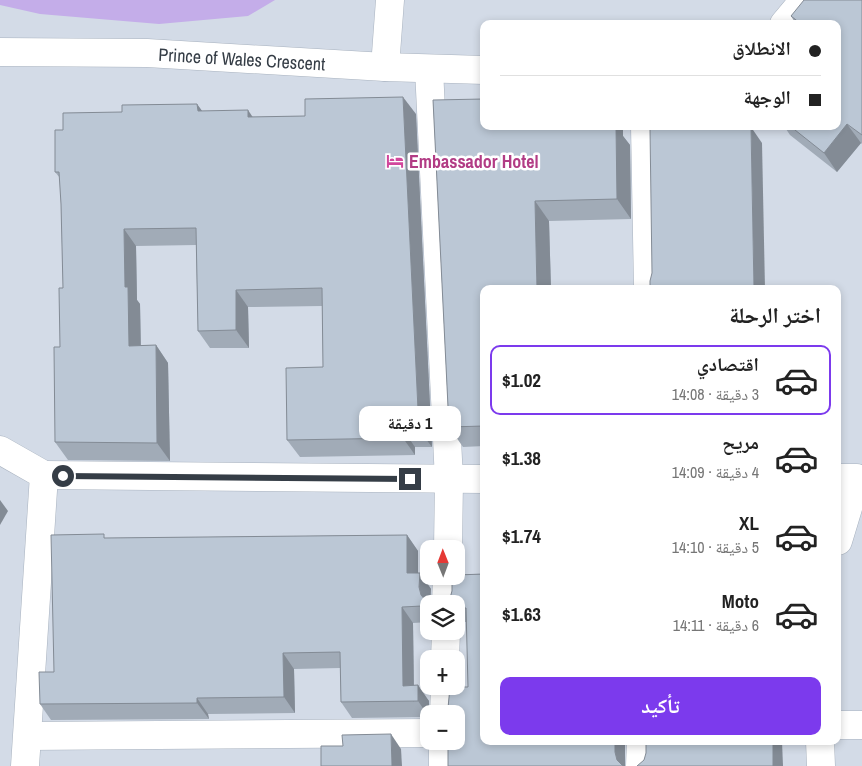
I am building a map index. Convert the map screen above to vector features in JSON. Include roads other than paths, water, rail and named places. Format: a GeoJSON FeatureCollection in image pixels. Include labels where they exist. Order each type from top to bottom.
{"type":"FeatureCollection","features":[{"type":"Feature","properties":{"kind":"street"},"geometry":{"type":"LineString","coordinates":[[385,67],[390,0]]}},
{"type":"Feature","properties":{"kind":"street"},"geometry":{"type":"LineString","coordinates":[[787,20],[804,0]]}},
{"type":"Feature","properties":{"kind":"street","name":"Prince of Wales Crescent"},"geometry":{"type":"LineString","coordinates":[[0,52],[147,53],[385,67],[480,70]]}},
{"type":"Feature","properties":{"kind":"street"},"geometry":{"type":"LineString","coordinates":[[429,69],[449,480],[448,540]]}},
{"type":"Feature","properties":{"kind":"street"},"geometry":{"type":"LineString","coordinates":[[645,130],[648,285]]}},
{"type":"Feature","properties":{"kind":"street"},"geometry":{"type":"LineString","coordinates":[[0,450],[44,475],[480,479]]}},
{"type":"Feature","properties":{"kind":"street"},"geometry":{"type":"LineString","coordinates":[[25,766],[44,475]]}},
{"type":"Feature","properties":{"kind":"street"},"geometry":{"type":"LineString","coordinates":[[841,530],[855,478]]}},
{"type":"Feature","properties":{"kind":"street"},"geometry":{"type":"LineString","coordinates":[[841,725],[862,725]]}},
{"type":"Feature","properties":{"kind":"street"},"geometry":{"type":"LineString","coordinates":[[28,736],[420,733]]}},
{"type":"Feature","properties":{"kind":"street"},"geometry":{"type":"LineString","coordinates":[[640,766],[641,745]]}},
{"type":"Feature","properties":{"kind":"street"},"geometry":{"type":"LineString","coordinates":[[820,745],[820,766]]}},
{"type":"Feature","properties":{"kind":"street"},"geometry":{"type":"LineString","coordinates":[[443,750],[443,766]]}},
{"type":"Feature","properties":{"kind":"place","name":"Embassador Hotel"},"geometry":{"type":"Point","coordinates":[395,161]}}]}
